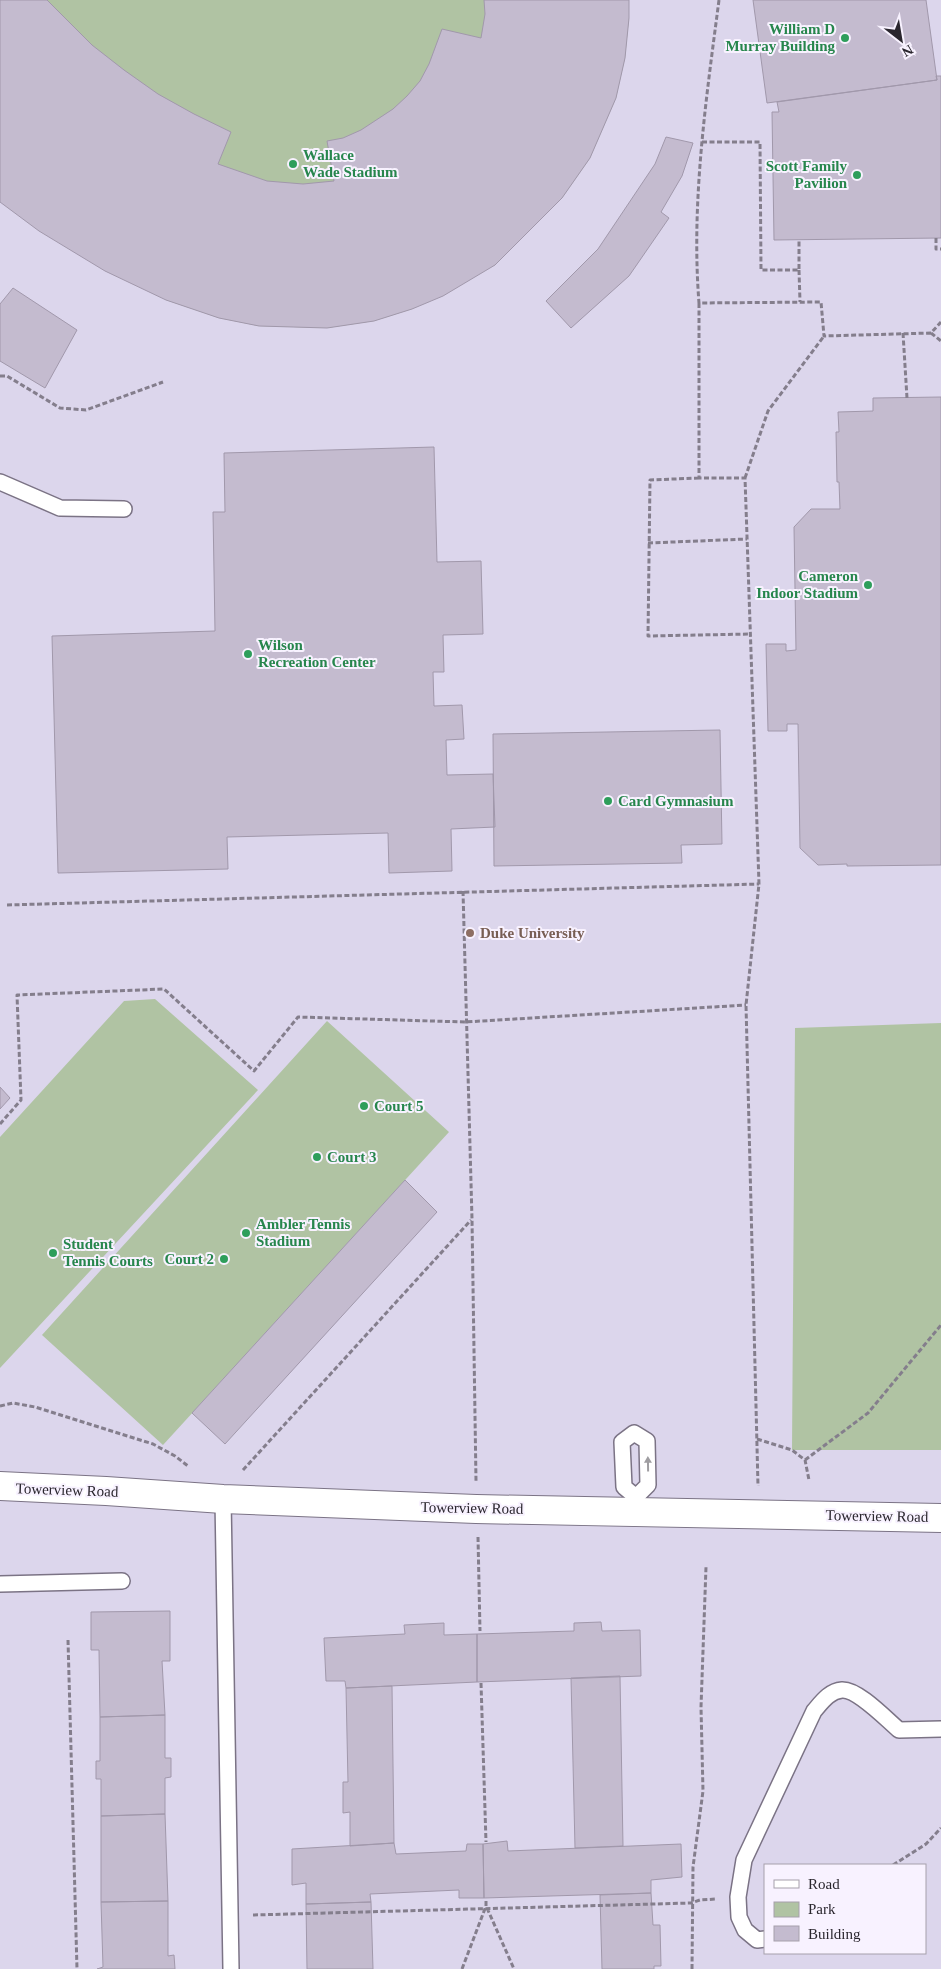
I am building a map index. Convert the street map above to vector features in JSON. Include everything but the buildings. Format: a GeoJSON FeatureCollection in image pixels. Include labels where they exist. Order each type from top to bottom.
{"type":"FeatureCollection","features":[{"type":"Feature","properties":{"kind":"street","name":"Towerview Road"},"geometry":{"type":"LineString","coordinates":[[1,1487],[106,1491],[223,1499],[476,1509],[636,1504],[759,1514],[941,1518]]}},
{"type":"Feature","properties":{"kind":"lane"},"geometry":{"type":"LineString","coordinates":[[0,482],[60,508],[124,509]]}},
{"type":"Feature","properties":{"kind":"lane"},"geometry":{"type":"LineString","coordinates":[[634,1430],[647,1440],[648,1456],[648,1484],[636,1504],[624,1488],[622,1442],[634,1430]]}},
{"type":"Feature","properties":{"kind":"lane"},"geometry":{"type":"LineString","coordinates":[[223,1499],[232,1969]]}},
{"type":"Feature","properties":{"kind":"lane"},"geometry":{"type":"LineString","coordinates":[[0,1584],[122,1581]]}},
{"type":"Feature","properties":{"kind":"lane"},"geometry":{"type":"LineString","coordinates":[[764,1939],[757,1940],[745,1930],[739,1917],[738,1897],[744,1860],[814,1711],[828,1695],[842,1690],[856,1694],[899,1730],[941,1729]]}},
{"type":"Feature","properties":{"kind":"path"},"geometry":{"type":"LineString","coordinates":[[699,478],[699,303],[697,278],[702,142],[719,0]]}},
{"type":"Feature","properties":{"kind":"path"},"geometry":{"type":"LineString","coordinates":[[702,142],[760,142],[761,270],[799,270]]}},
{"type":"Feature","properties":{"kind":"path"},"geometry":{"type":"LineString","coordinates":[[936,238],[936,249],[941,249]]}},
{"type":"Feature","properties":{"kind":"path"},"geometry":{"type":"LineString","coordinates":[[799,240],[800,302]]}},
{"type":"Feature","properties":{"kind":"path"},"geometry":{"type":"LineString","coordinates":[[699,303],[821,302],[824,336],[768,412],[745,478],[759,884],[746,1005],[759,1514]]}},
{"type":"Feature","properties":{"kind":"path"},"geometry":{"type":"LineString","coordinates":[[931,333],[941,322]]}},
{"type":"Feature","properties":{"kind":"path"},"geometry":{"type":"LineString","coordinates":[[903,333],[907,398]]}},
{"type":"Feature","properties":{"kind":"path"},"geometry":{"type":"LineString","coordinates":[[824,336],[931,333],[941,341]]}},
{"type":"Feature","properties":{"kind":"path"},"geometry":{"type":"LineString","coordinates":[[0,376],[7,376],[60,408],[86,410],[164,382]]}},
{"type":"Feature","properties":{"kind":"path"},"geometry":{"type":"LineString","coordinates":[[745,478],[650,480],[648,636],[750,634]]}},
{"type":"Feature","properties":{"kind":"path"},"geometry":{"type":"LineString","coordinates":[[648,543],[747,539]]}},
{"type":"Feature","properties":{"kind":"path"},"geometry":{"type":"LineString","coordinates":[[7,904],[759,884]]}},
{"type":"Feature","properties":{"kind":"path"},"geometry":{"type":"LineString","coordinates":[[463,891],[480,1630]]}},
{"type":"Feature","properties":{"kind":"path"},"geometry":{"type":"LineString","coordinates":[[0,1124],[21,1100],[17,995],[164,989],[254,1072],[298,1017],[466,1022],[746,1005]]}},
{"type":"Feature","properties":{"kind":"path"},"geometry":{"type":"LineString","coordinates":[[240,1473],[472,1219]]}},
{"type":"Feature","properties":{"kind":"path"},"geometry":{"type":"LineString","coordinates":[[804,1460],[868,1413],[941,1325]]}},
{"type":"Feature","properties":{"kind":"path"},"geometry":{"type":"LineString","coordinates":[[0,1406],[13,1403],[35,1407],[153,1444],[175,1456],[193,1470]]}},
{"type":"Feature","properties":{"kind":"path"},"geometry":{"type":"LineString","coordinates":[[757,1439],[792,1450],[804,1460],[809,1480]]}},
{"type":"Feature","properties":{"kind":"path"},"geometry":{"type":"LineString","coordinates":[[692,1969],[691,1903],[693,1867],[703,1791],[701,1707],[706,1567]]}},
{"type":"Feature","properties":{"kind":"path"},"geometry":{"type":"LineString","coordinates":[[68,1640],[78,1969]]}},
{"type":"Feature","properties":{"kind":"path"},"geometry":{"type":"LineString","coordinates":[[481,1683],[486,1842]]}},
{"type":"Feature","properties":{"kind":"path"},"geometry":{"type":"LineString","coordinates":[[896,1864],[926,1844],[941,1828]]}},
{"type":"Feature","properties":{"kind":"path"},"geometry":{"type":"LineString","coordinates":[[462,1969],[486,1906],[486,1899]]}},
{"type":"Feature","properties":{"kind":"path"},"geometry":{"type":"LineString","coordinates":[[230,1916],[691,1903]]}},
{"type":"Feature","properties":{"kind":"path"},"geometry":{"type":"LineString","coordinates":[[486,1906],[514,1969]]}},
{"type":"Feature","properties":{"kind":"shaded area","name":"Duke University"},"geometry":{"type":"Polygon","coordinates":[[[0,0],[941,0],[941,1969],[0,1969],[0,0]]]}},
{"type":"Feature","properties":{"kind":"green space","name":"Wallace Wade Stadium"},"geometry":{"type":"Polygon","coordinates":[[[0,0],[629,0],[629,18],[625,58],[616,98],[590,158],[562,198],[495,265],[412,309],[374,321],[327,328],[259,326],[219,318],[166,300],[0,0]]]}},
{"type":"Feature","properties":{"kind":"green space","name":"Student Tennis Courts"},"geometry":{"type":"Polygon","coordinates":[[[155,999],[258,1090],[0,1368],[0,1137],[124,1001],[155,999]]]}},
{"type":"Feature","properties":{"kind":"green space","name":"Ambler Tennis Stadium"},"geometry":{"type":"Polygon","coordinates":[[[327,1021],[449,1132],[163,1445],[42,1335],[327,1021]]]}},
{"type":"Feature","properties":{"kind":"green space"},"geometry":{"type":"Polygon","coordinates":[[[941,1023],[941,1450],[792,1450],[795,1028],[941,1023]]]}},
{"type":"Feature","properties":{"kind":"place","name":"William D Murray Building"},"geometry":{"type":"Point","coordinates":[845,38]}},
{"type":"Feature","properties":{"kind":"place","name":"Wallace Wade Stadium"},"geometry":{"type":"Point","coordinates":[293,164]}},
{"type":"Feature","properties":{"kind":"place","name":"Scott Family Pavilion"},"geometry":{"type":"Point","coordinates":[857,175]}},
{"type":"Feature","properties":{"kind":"place","name":"Cameron Indoor Stadium"},"geometry":{"type":"Point","coordinates":[868,585]}},
{"type":"Feature","properties":{"kind":"place","name":"Wilson Recreation Center"},"geometry":{"type":"Point","coordinates":[248,654]}},
{"type":"Feature","properties":{"kind":"place","name":"Card Gymnasium"},"geometry":{"type":"Point","coordinates":[608,801]}},
{"type":"Feature","properties":{"kind":"place","name":"Duke University"},"geometry":{"type":"Point","coordinates":[470,933]}},
{"type":"Feature","properties":{"kind":"place","name":"Court 5"},"geometry":{"type":"Point","coordinates":[364,1106]}},
{"type":"Feature","properties":{"kind":"place","name":"Court 3"},"geometry":{"type":"Point","coordinates":[317,1157]}},
{"type":"Feature","properties":{"kind":"place","name":"Ambler Tennis Stadium"},"geometry":{"type":"Point","coordinates":[246,1233]}},
{"type":"Feature","properties":{"kind":"place","name":"Student Tennis Courts"},"geometry":{"type":"Point","coordinates":[53,1253]}},
{"type":"Feature","properties":{"kind":"place","name":"Court 2"},"geometry":{"type":"Point","coordinates":[224,1259]}}]}
